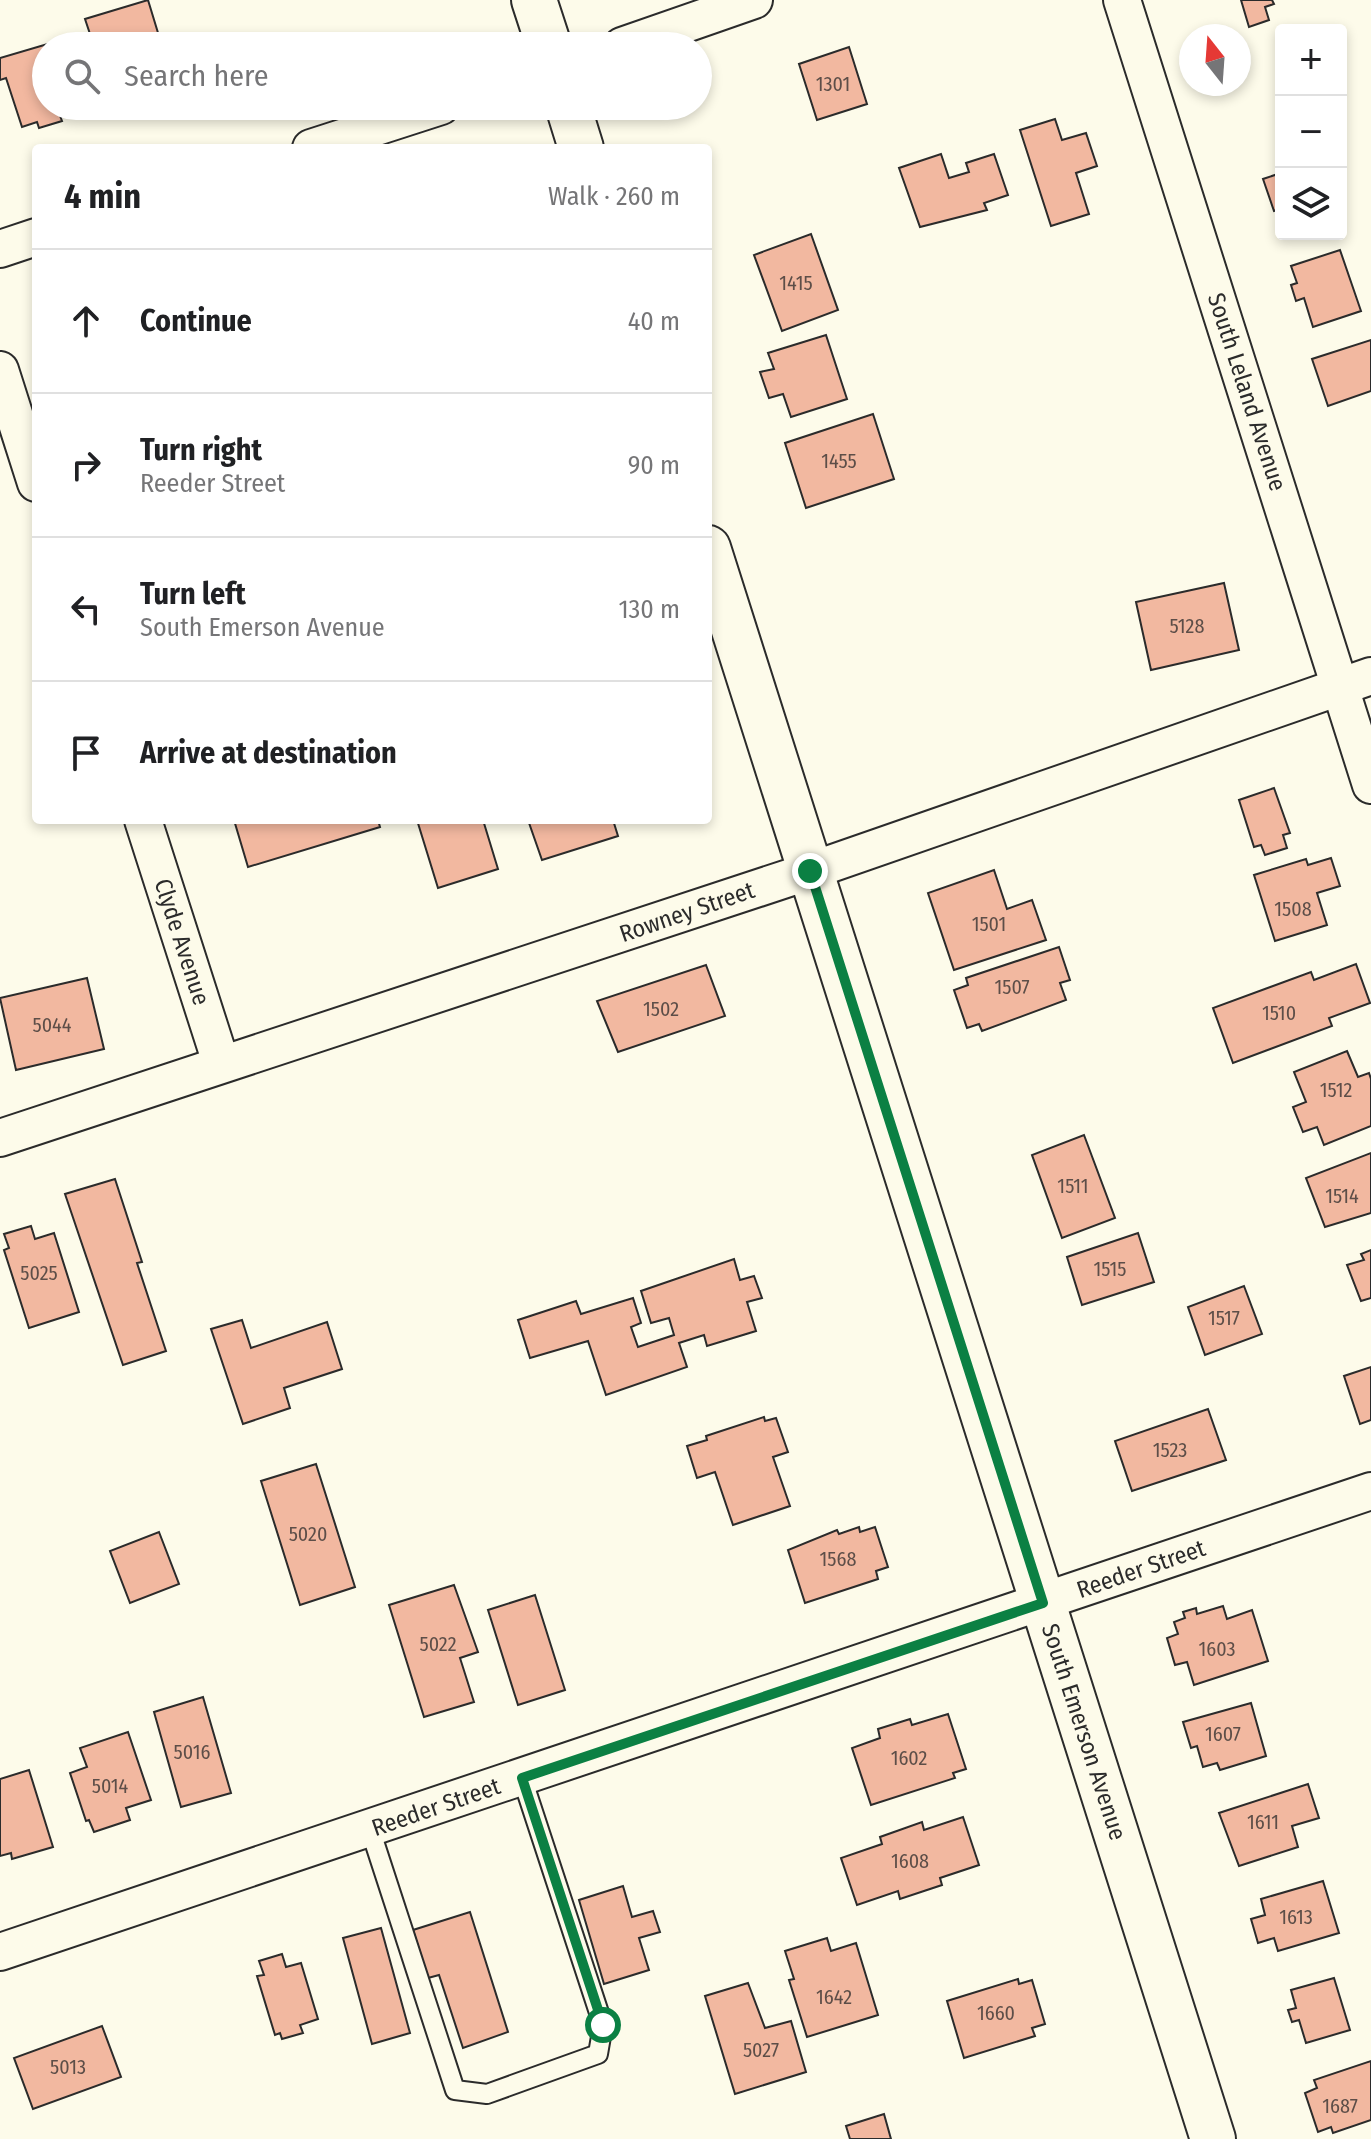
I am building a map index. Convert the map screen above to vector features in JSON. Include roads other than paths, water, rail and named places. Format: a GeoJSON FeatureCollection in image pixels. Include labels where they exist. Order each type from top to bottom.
{"type":"FeatureCollection","features":[{"type":"Feature","properties":{"kind":"main road"},"geometry":{"type":"LineString","coordinates":[[534,0],[544,32]]}},
{"type":"Feature","properties":{"kind":"main road"},"geometry":{"type":"LineString","coordinates":[[572,120],[580,144]]}},
{"type":"Feature","properties":{"kind":"main road","name":"South Emerson Avenue"},"geometry":{"type":"LineString","coordinates":[[712,561],[1213,2139]]}},
{"type":"Feature","properties":{"kind":"street"},"geometry":{"type":"LineString","coordinates":[[662,32],[754,0]]}},
{"type":"Feature","properties":{"kind":"street","name":"South Leland Avenue"},"geometry":{"type":"LineString","coordinates":[[1122,0],[1356,681],[1371,785]]}},
{"type":"Feature","properties":{"kind":"street"},"geometry":{"type":"LineString","coordinates":[[323,144],[398,120]]}},
{"type":"Feature","properties":{"kind":"street"},"geometry":{"type":"LineString","coordinates":[[0,249],[32,238]]}},
{"type":"Feature","properties":{"kind":"street"},"geometry":{"type":"LineString","coordinates":[[0,370],[32,470]]}},
{"type":"Feature","properties":{"kind":"street","name":"Rowney Street"},"geometry":{"type":"LineString","coordinates":[[0,1138],[810,871],[1356,681]]}},
{"type":"Feature","properties":{"kind":"street","name":"Clyde Avenue"},"geometry":{"type":"LineString","coordinates":[[144,824],[221,1063]]}},
{"type":"Feature","properties":{"kind":"street","name":"Reeder Street"},"geometry":{"type":"LineString","coordinates":[[0,1952],[1371,1491]]}},
{"type":"Feature","properties":{"kind":"lane"},"geometry":{"type":"LineString","coordinates":[[370,1829],[455,2090],[487,2094],[598,2054],[603,2025],[522,1778]]}}]}
